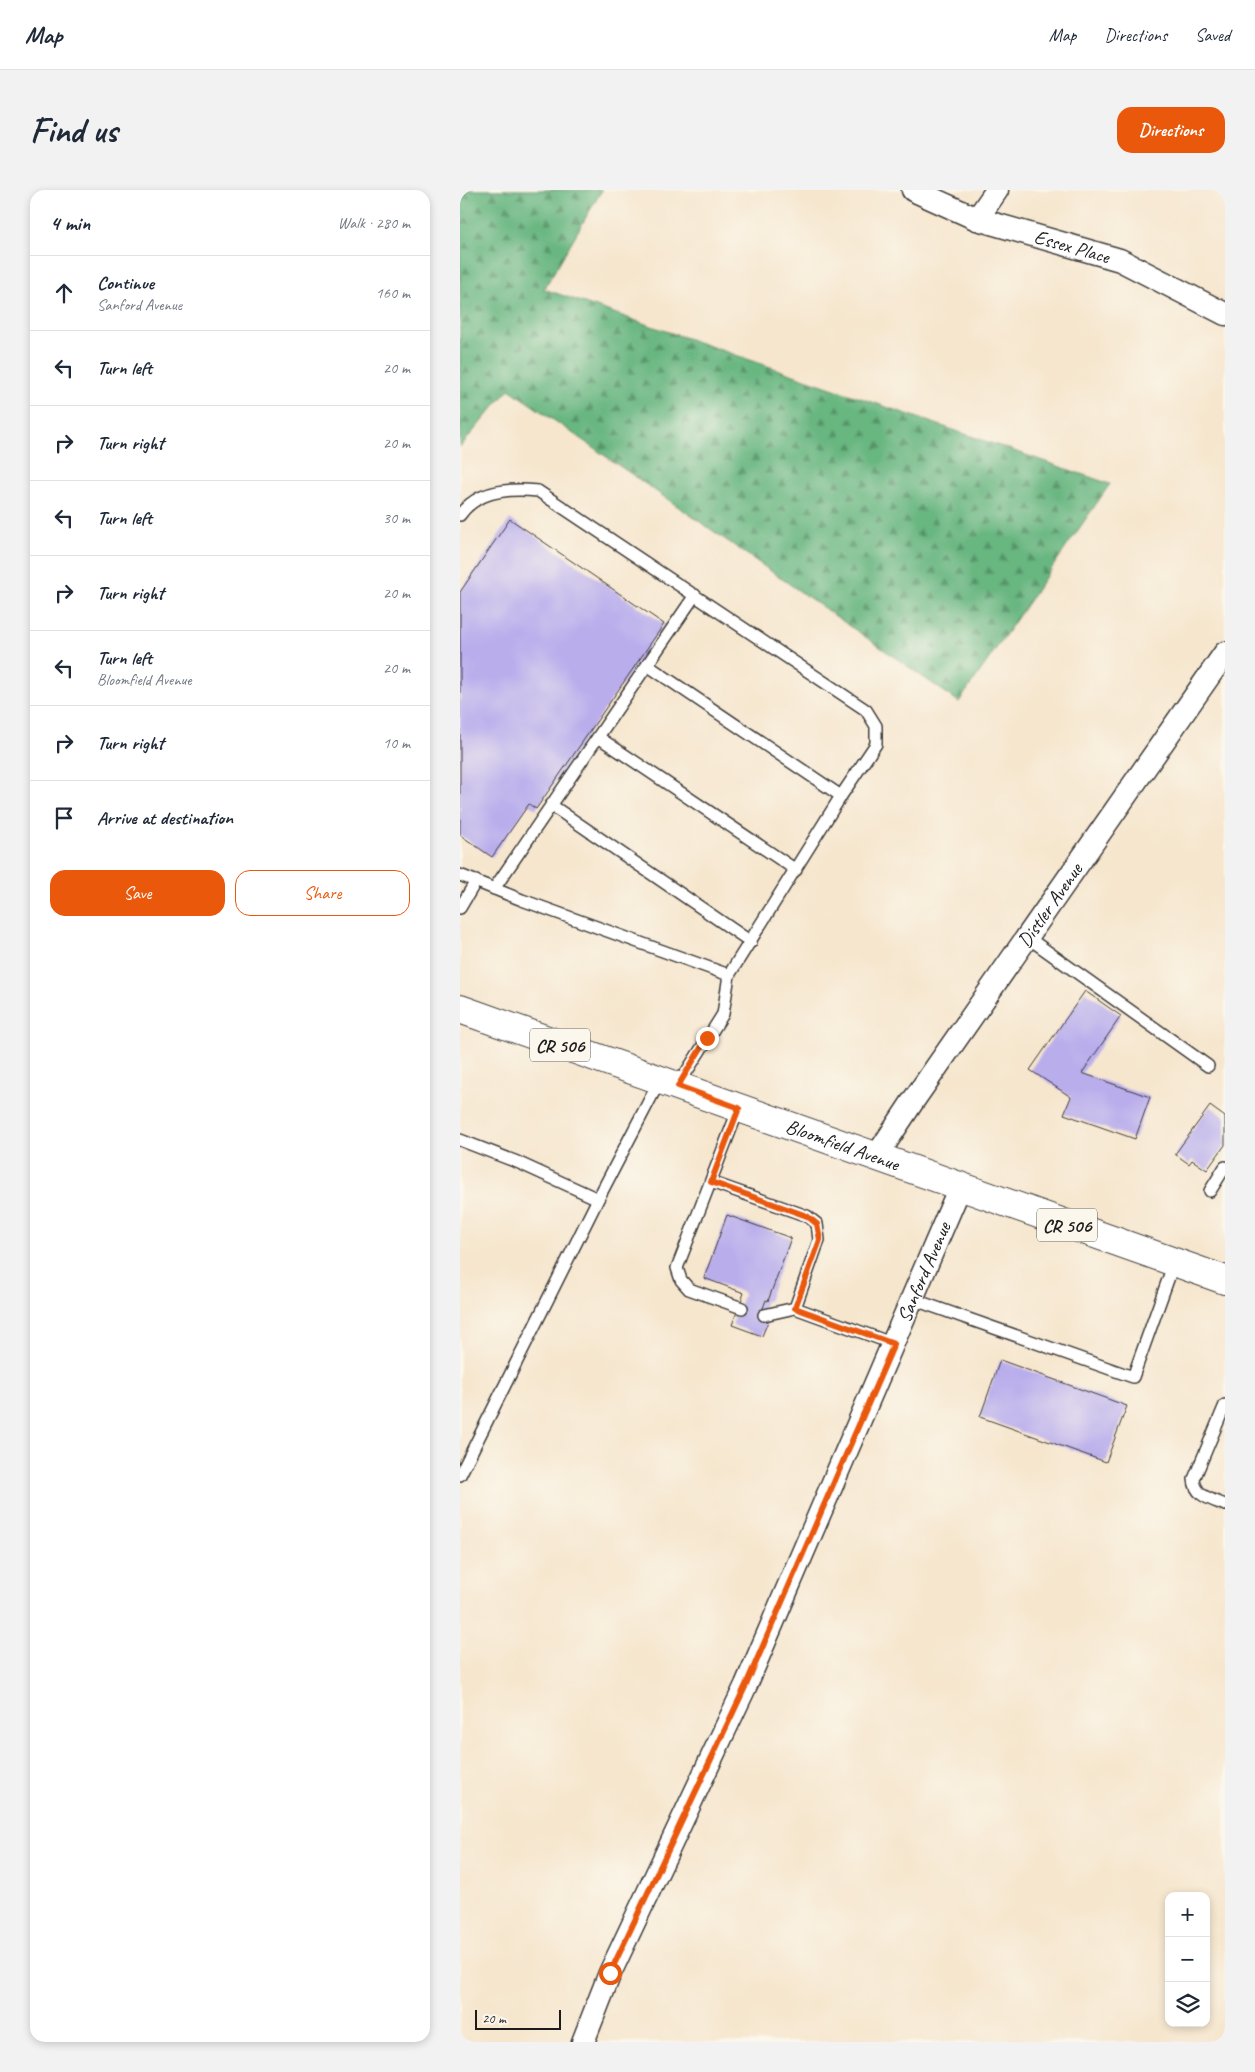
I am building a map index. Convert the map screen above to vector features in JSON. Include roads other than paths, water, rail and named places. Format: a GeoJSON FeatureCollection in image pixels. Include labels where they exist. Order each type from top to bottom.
{"type":"FeatureCollection","features":[{"type":"Feature","properties":{"kind":"main road","name":"Bloomfield Avenue"},"geometry":{"type":"LineString","coordinates":[[460,1010],[1225,1280]]}},
{"type":"Feature","properties":{"kind":"street","name":"Essex Place"},"geometry":{"type":"LineString","coordinates":[[913,190],[978,219],[1120,260],[1225,314]]}},
{"type":"Feature","properties":{"kind":"street"},"geometry":{"type":"LineString","coordinates":[[978,219],[997,190]]}},
{"type":"Feature","properties":{"kind":"street","name":"Distler Avenue"},"geometry":{"type":"LineString","coordinates":[[876,1157],[1225,653]]}},
{"type":"Feature","properties":{"kind":"street","name":"Sanford Avenue"},"geometry":{"type":"LineString","coordinates":[[583,2042],[610,1973],[746,1685],[960,1187]]}},
{"type":"Feature","properties":{"kind":"lane"},"geometry":{"type":"LineString","coordinates":[[460,515],[465,508],[481,497],[515,488],[538,491],[866,710],[876,726],[876,744],[840,796],[730,975],[723,1014],[669,1083],[598,1199],[460,1475]]}},
{"type":"Feature","properties":{"kind":"lane"},"geometry":{"type":"LineString","coordinates":[[494,889],[695,595]]}},
{"type":"Feature","properties":{"kind":"lane"},"geometry":{"type":"LineString","coordinates":[[647,665],[840,796]]}},
{"type":"Feature","properties":{"kind":"lane"},"geometry":{"type":"LineString","coordinates":[[598,737],[796,870]]}},
{"type":"Feature","properties":{"kind":"lane"},"geometry":{"type":"LineString","coordinates":[[551,805],[750,942]]}},
{"type":"Feature","properties":{"kind":"lane"},"geometry":{"type":"LineString","coordinates":[[460,875],[730,975]]}},
{"type":"Feature","properties":{"kind":"lane"},"geometry":{"type":"LineString","coordinates":[[460,908],[476,881]]}},
{"type":"Feature","properties":{"kind":"lane"},"geometry":{"type":"LineString","coordinates":[[1027,937],[1208,1066]]}},
{"type":"Feature","properties":{"kind":"lane"},"geometry":{"type":"LineString","coordinates":[[739,1108],[677,1268],[681,1280],[689,1289],[742,1308]]}},
{"type":"Feature","properties":{"kind":"lane"},"geometry":{"type":"LineString","coordinates":[[460,1140],[517,1162],[598,1199]]}},
{"type":"Feature","properties":{"kind":"lane"},"geometry":{"type":"LineString","coordinates":[[1210,1191],[1225,1168]]}},
{"type":"Feature","properties":{"kind":"lane"},"geometry":{"type":"LineString","coordinates":[[711,1182],[807,1216],[817,1224],[820,1240],[795,1308]]}},
{"type":"Feature","properties":{"kind":"lane"},"geometry":{"type":"LineString","coordinates":[[912,1299],[1133,1377],[1174,1263]]}},
{"type":"Feature","properties":{"kind":"lane"},"geometry":{"type":"LineString","coordinates":[[764,1315],[795,1308],[894,1344]]}},
{"type":"Feature","properties":{"kind":"lane"},"geometry":{"type":"LineString","coordinates":[[1225,1405],[1194,1479],[1194,1487],[1200,1494],[1225,1505]]}}]}
